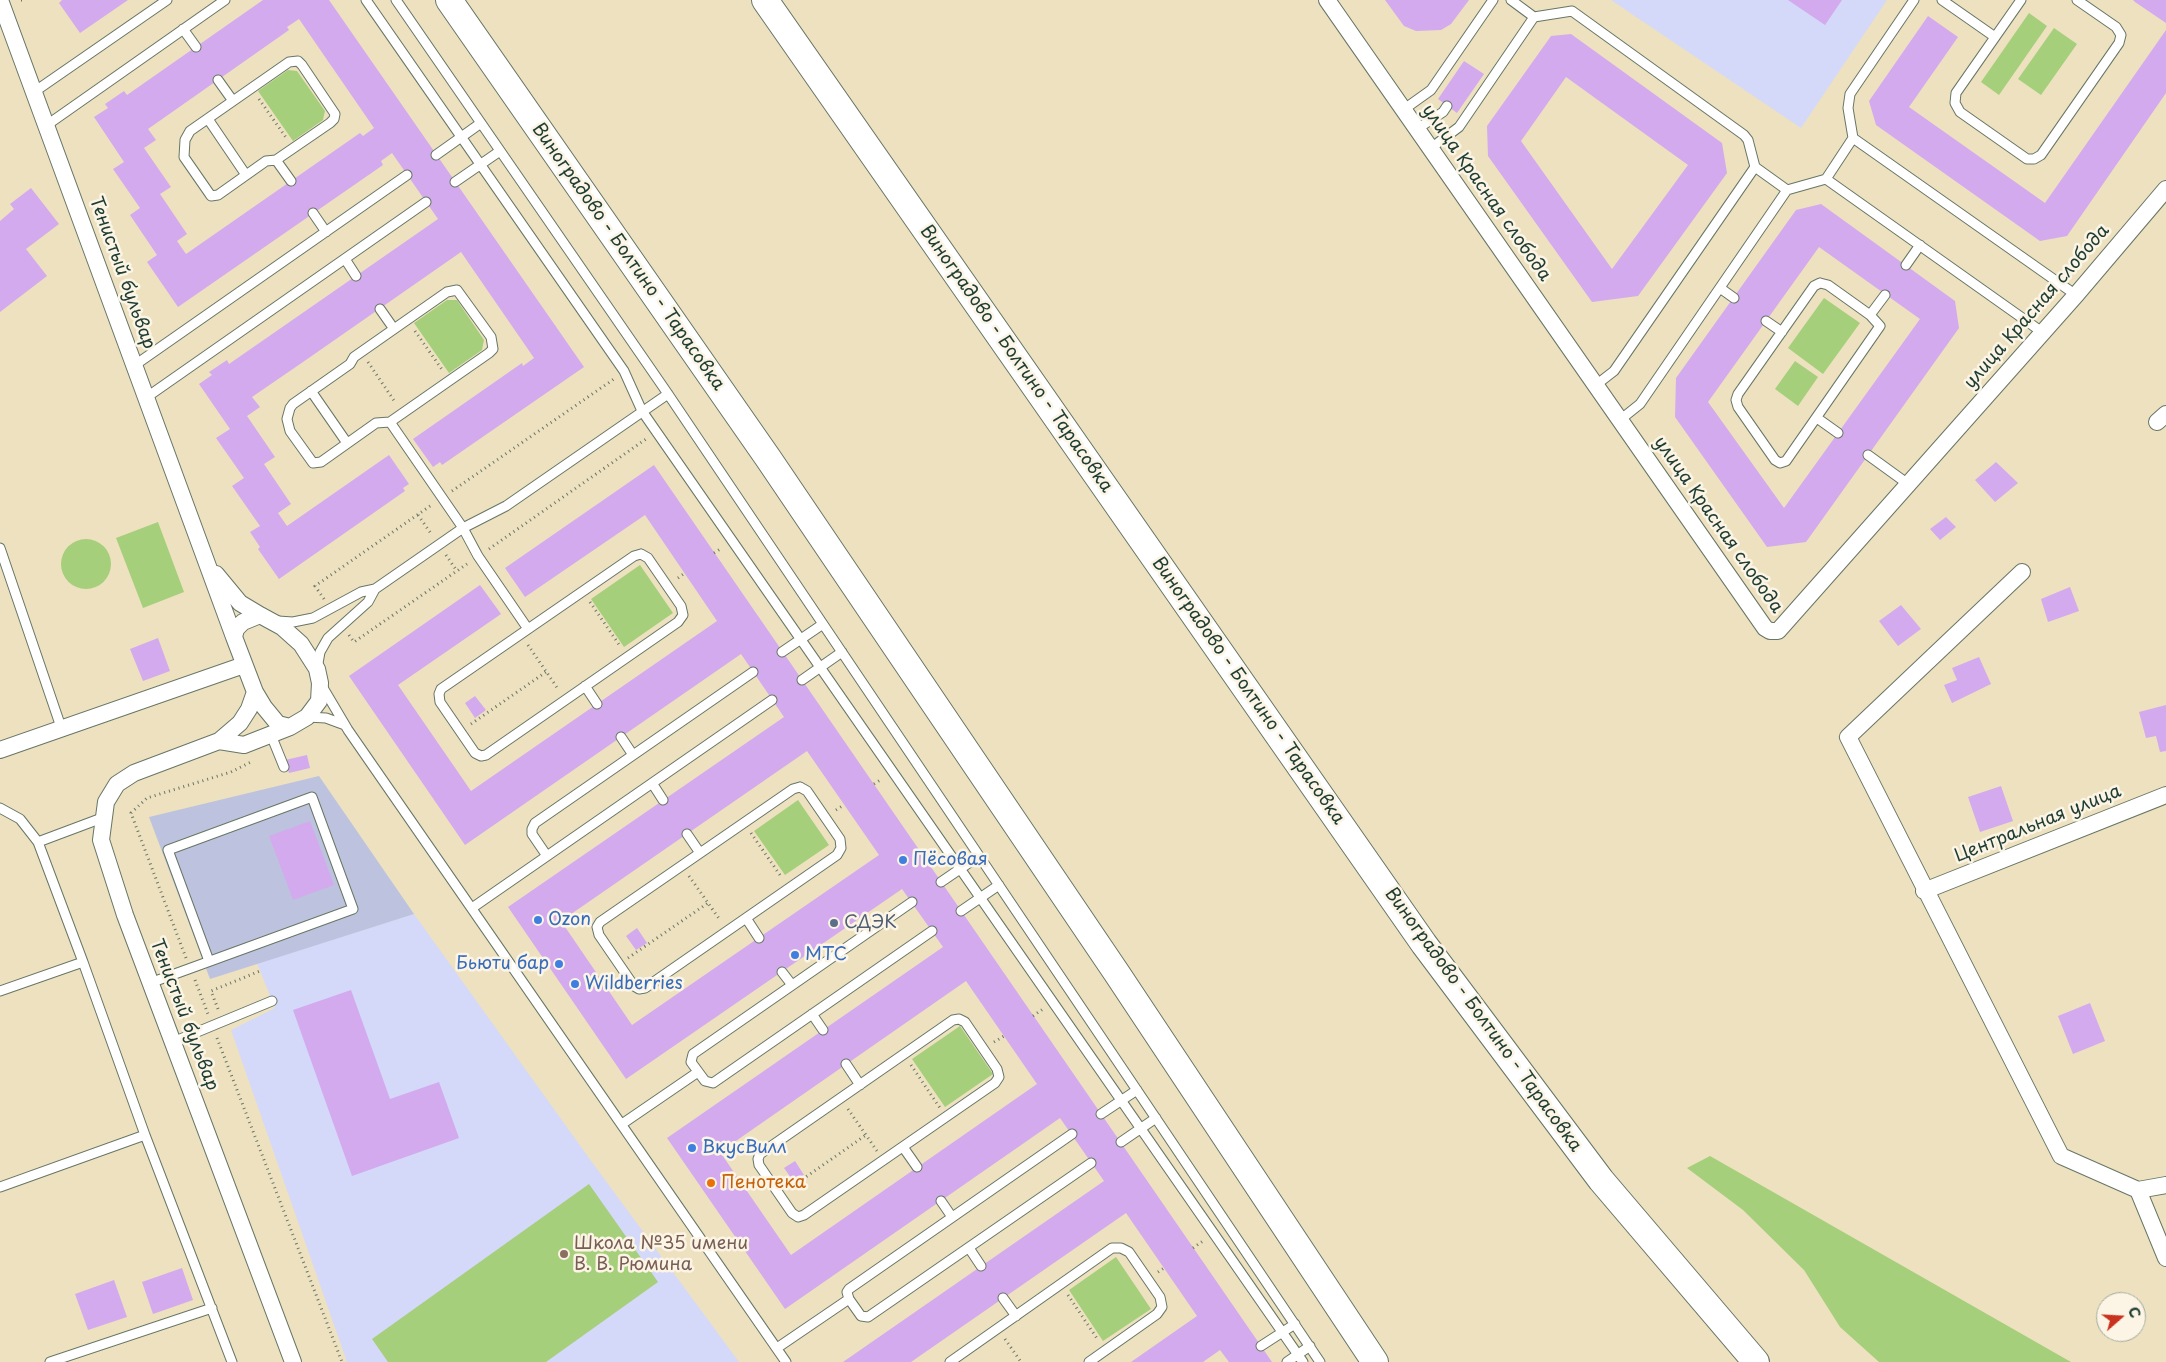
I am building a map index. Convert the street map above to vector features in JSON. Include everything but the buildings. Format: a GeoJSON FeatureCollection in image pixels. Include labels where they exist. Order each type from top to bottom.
{"type":"FeatureCollection","features":[{"type":"Feature","properties":{"kind":"main road","name":"Виноградово - Болтино - Тарасовка"},"geometry":{"type":"LineString","coordinates":[[449,0],[780,475],[1110,964],[1375,1362]]}},
{"type":"Feature","properties":{"kind":"main road","name":"Виноградово - Болтино - Тарасовка"},"geometry":{"type":"LineString","coordinates":[[765,0],[1424,944],[1601,1180],[1756,1362]]}},
{"type":"Feature","properties":{"kind":"street","name":"Тенистый бульвар"},"geometry":{"type":"LineString","coordinates":[[0,0],[244,665],[255,692],[264,707],[278,724],[290,727]]}},
{"type":"Feature","properties":{"kind":"street","name":"улица Красная слобода"},"geometry":{"type":"LineString","coordinates":[[1327,0],[1765,628],[1770,632],[1778,631],[2076,295],[2166,189]]}},
{"type":"Feature","properties":{"kind":"street","name":"Тенистый бульвар"},"geometry":{"type":"LineString","coordinates":[[206,560],[240,603],[282,627],[301,644],[319,676],[319,701],[307,717],[290,727],[244,745],[219,742]]}},
{"type":"Feature","properties":{"kind":"street"},"geometry":{"type":"LineString","coordinates":[[2022,572],[1848,737],[1924,891],[2062,1156],[2138,1190],[2166,1185]]}},
{"type":"Feature","properties":{"kind":"street"},"geometry":{"type":"LineString","coordinates":[[234,637],[236,629],[243,622],[265,617]]}},
{"type":"Feature","properties":{"kind":"street"},"geometry":{"type":"LineString","coordinates":[[0,750],[62,730],[244,665]]}},
{"type":"Feature","properties":{"kind":"street","name":"Тенистый бульвар"},"geometry":{"type":"LineString","coordinates":[[255,692],[250,709],[240,723],[219,742],[134,773],[117,784],[106,802],[102,818],[101,840],[114,887],[293,1362]]}},
{"type":"Feature","properties":{"kind":"street","name":"Центральная улица"},"geometry":{"type":"LineString","coordinates":[[1924,891],[2166,795]]}},
{"type":"Feature","properties":{"kind":"street"},"geometry":{"type":"LineString","coordinates":[[2138,1190],[2166,1258]]}},
{"type":"Feature","properties":{"kind":"lane"},"geometry":{"type":"LineString","coordinates":[[34,92],[167,0]]}},
{"type":"Feature","properties":{"kind":"lane"},"geometry":{"type":"LineString","coordinates":[[47,125],[224,0]]}},
{"type":"Feature","properties":{"kind":"lane"},"geometry":{"type":"LineString","coordinates":[[366,0],[624,371],[642,411],[656,432],[1300,1358]]}},
{"type":"Feature","properties":{"kind":"lane"},"geometry":{"type":"LineString","coordinates":[[396,0],[668,394],[1320,1362]]}},
{"type":"Feature","properties":{"kind":"lane"},"geometry":{"type":"LineString","coordinates":[[1403,110],[1431,90],[1493,0]]}},
{"type":"Feature","properties":{"kind":"lane"},"geometry":{"type":"LineString","coordinates":[[1511,0],[1534,17]]}},
{"type":"Feature","properties":{"kind":"lane"},"geometry":{"type":"LineString","coordinates":[[1620,420],[1640,404],[1787,190],[1826,179],[1853,138],[1848,108],[1850,94],[1914,0]]}},
{"type":"Feature","properties":{"kind":"lane"},"geometry":{"type":"LineString","coordinates":[[1942,0],[1995,37]]}},
{"type":"Feature","properties":{"kind":"lane"},"geometry":{"type":"LineString","coordinates":[[2021,0],[1956,93],[1955,104],[1960,112],[2027,159],[2034,159],[2041,155],[2119,43],[2120,35],[2116,27],[2077,0]]}},
{"type":"Feature","properties":{"kind":"lane"},"geometry":{"type":"LineString","coordinates":[[1431,148],[1459,127],[1534,17],[1565,11],[1579,14],[1744,135],[1748,140],[1755,167],[1787,190]]}},
{"type":"Feature","properties":{"kind":"lane"},"geometry":{"type":"LineString","coordinates":[[183,29],[196,47]]}},
{"type":"Feature","properties":{"kind":"lane"},"geometry":{"type":"LineString","coordinates":[[298,61],[328,102],[335,114],[334,119],[276,160],[266,161],[218,194],[212,196],[183,153],[187,135],[252,88],[289,62],[298,61]]}},
{"type":"Feature","properties":{"kind":"lane"},"geometry":{"type":"LineString","coordinates":[[218,80],[233,101]]}},
{"type":"Feature","properties":{"kind":"lane"},"geometry":{"type":"LineString","coordinates":[[1417,129],[1443,112],[1447,106]]}},
{"type":"Feature","properties":{"kind":"lane"},"geometry":{"type":"LineString","coordinates":[[208,119],[246,175]]}},
{"type":"Feature","properties":{"kind":"lane"},"geometry":{"type":"LineString","coordinates":[[436,155],[481,124]]}},
{"type":"Feature","properties":{"kind":"lane"},"geometry":{"type":"LineString","coordinates":[[1853,138],[2076,295]]}},
{"type":"Feature","properties":{"kind":"lane"},"geometry":{"type":"LineString","coordinates":[[455,182],[500,151]]}},
{"type":"Feature","properties":{"kind":"lane"},"geometry":{"type":"LineString","coordinates":[[276,160],[291,181]]}},
{"type":"Feature","properties":{"kind":"lane"},"geometry":{"type":"LineString","coordinates":[[1596,386],[1614,371],[1755,167]]}},
{"type":"Feature","properties":{"kind":"lane"},"geometry":{"type":"LineString","coordinates":[[135,365],[407,175]]}},
{"type":"Feature","properties":{"kind":"lane"},"geometry":{"type":"LineString","coordinates":[[1826,179],[2042,332]]}},
{"type":"Feature","properties":{"kind":"lane"},"geometry":{"type":"LineString","coordinates":[[146,397],[426,202]]}},
{"type":"Feature","properties":{"kind":"lane"},"geometry":{"type":"LineString","coordinates":[[313,213],[326,232]]}},
{"type":"Feature","properties":{"kind":"lane"},"geometry":{"type":"LineString","coordinates":[[1906,266],[1920,246]]}},
{"type":"Feature","properties":{"kind":"lane"},"geometry":{"type":"LineString","coordinates":[[345,259],[356,276]]}},
{"type":"Feature","properties":{"kind":"lane"},"geometry":{"type":"LineString","coordinates":[[1820,283],[1828,285],[1870,315],[1880,326],[1877,333],[1786,461],[1780,463],[1775,460],[1738,407],[1736,400],[1738,394],[1814,286],[1820,283]]}},
{"type":"Feature","properties":{"kind":"lane"},"geometry":{"type":"LineString","coordinates":[[1720,288],[1734,298]]}},
{"type":"Feature","properties":{"kind":"lane"},"geometry":{"type":"LineString","coordinates":[[457,290],[491,337],[493,349],[390,422],[376,423],[320,462],[313,463],[290,431],[287,419],[290,408],[350,364],[354,357],[407,320],[446,292],[457,290]]}},
{"type":"Feature","properties":{"kind":"lane"},"geometry":{"type":"LineString","coordinates":[[1870,315],[1885,294]]}},
{"type":"Feature","properties":{"kind":"lane"},"geometry":{"type":"LineString","coordinates":[[380,309],[394,329]]}},
{"type":"Feature","properties":{"kind":"lane"},"geometry":{"type":"LineString","coordinates":[[1766,321],[1782,332]]}},
{"type":"Feature","properties":{"kind":"lane"},"geometry":{"type":"LineString","coordinates":[[311,391],[347,443]]}},
{"type":"Feature","properties":{"kind":"lane"},"geometry":{"type":"LineString","coordinates":[[265,617],[293,622],[313,618],[361,592],[375,589],[463,528],[506,506],[668,394]]}},
{"type":"Feature","properties":{"kind":"lane"},"geometry":{"type":"LineString","coordinates":[[1816,418],[1838,433]]}},
{"type":"Feature","properties":{"kind":"lane"},"geometry":{"type":"LineString","coordinates":[[390,422],[463,528],[524,632]]}},
{"type":"Feature","properties":{"kind":"lane"},"geometry":{"type":"LineString","coordinates":[[1868,455],[1908,484]]}},
{"type":"Feature","properties":{"kind":"lane"},"geometry":{"type":"LineString","coordinates":[[0,548],[62,730]]}},
{"type":"Feature","properties":{"kind":"lane"},"geometry":{"type":"LineString","coordinates":[[641,554],[648,558],[681,606],[683,615],[678,622],[486,755],[481,756],[476,753],[440,702],[438,694],[441,689],[582,592],[634,556],[641,554]]}},
{"type":"Feature","properties":{"kind":"lane"},"geometry":{"type":"LineString","coordinates":[[375,589],[368,602],[328,638],[320,652],[319,676],[344,725],[786,1362]]}},
{"type":"Feature","properties":{"kind":"lane"},"geometry":{"type":"LineString","coordinates":[[782,652],[823,624]]}},
{"type":"Feature","properties":{"kind":"lane"},"geometry":{"type":"LineString","coordinates":[[802,680],[842,652]]}},
{"type":"Feature","properties":{"kind":"lane"},"geometry":{"type":"LineString","coordinates":[[547,856],[532,834],[532,828],[535,823],[753,672]]}},
{"type":"Feature","properties":{"kind":"lane"},"geometry":{"type":"LineString","coordinates":[[585,686],[598,704]]}},
{"type":"Feature","properties":{"kind":"lane"},"geometry":{"type":"LineString","coordinates":[[472,908],[772,700]]}},
{"type":"Feature","properties":{"kind":"lane"},"geometry":{"type":"LineString","coordinates":[[307,717],[326,718],[344,725]]}},
{"type":"Feature","properties":{"kind":"lane"},"geometry":{"type":"LineString","coordinates":[[271,735],[284,767]]}},
{"type":"Feature","properties":{"kind":"lane"},"geometry":{"type":"LineString","coordinates":[[621,737],[633,755]]}},
{"type":"Feature","properties":{"kind":"lane"},"geometry":{"type":"LineString","coordinates":[[652,783],[664,800]]}},
{"type":"Feature","properties":{"kind":"lane"},"geometry":{"type":"LineString","coordinates":[[800,787],[807,791],[816,804],[840,839],[842,848],[837,855],[645,988],[639,989],[634,986],[599,935],[597,927],[600,922],[744,823],[793,789],[800,787]]}},
{"type":"Feature","properties":{"kind":"lane"},"geometry":{"type":"LineString","coordinates":[[150,983],[353,908],[312,797],[168,850],[209,961]]}},
{"type":"Feature","properties":{"kind":"lane"},"geometry":{"type":"LineString","coordinates":[[0,808],[20,819],[38,842],[145,1135],[232,1362]]}},
{"type":"Feature","properties":{"kind":"lane"},"geometry":{"type":"LineString","coordinates":[[38,842],[102,818]]}},
{"type":"Feature","properties":{"kind":"lane"},"geometry":{"type":"LineString","coordinates":[[687,834],[700,853]]}},
{"type":"Feature","properties":{"kind":"lane"},"geometry":{"type":"LineString","coordinates":[[941,882],[979,856]]}},
{"type":"Feature","properties":{"kind":"lane"},"geometry":{"type":"LineString","coordinates":[[961,911],[999,885]]}},
{"type":"Feature","properties":{"kind":"lane"},"geometry":{"type":"LineString","coordinates":[[912,902],[693,1054],[691,1062],[705,1081],[713,1083],[932,931]]}},
{"type":"Feature","properties":{"kind":"lane"},"geometry":{"type":"LineString","coordinates":[[746,918],[759,938]]}},
{"type":"Feature","properties":{"kind":"lane"},"geometry":{"type":"LineString","coordinates":[[0,991],[83,962]]}},
{"type":"Feature","properties":{"kind":"lane"},"geometry":{"type":"LineString","coordinates":[[782,972],[792,985]]}},
{"type":"Feature","properties":{"kind":"lane"},"geometry":{"type":"LineString","coordinates":[[173,1042],[272,1001]]}},
{"type":"Feature","properties":{"kind":"lane"},"geometry":{"type":"LineString","coordinates":[[812,1014],[823,1030]]}},
{"type":"Feature","properties":{"kind":"lane"},"geometry":{"type":"LineString","coordinates":[[959,1019],[964,1022],[984,1050],[999,1077],[996,1083],[804,1215],[798,1217],[792,1213],[759,1165],[758,1159],[760,1154],[904,1054],[953,1020],[959,1019]]}},
{"type":"Feature","properties":{"kind":"lane"},"geometry":{"type":"LineString","coordinates":[[846,1064],[860,1085]]}},
{"type":"Feature","properties":{"kind":"lane"},"geometry":{"type":"LineString","coordinates":[[622,1124],[698,1072]]}},
{"type":"Feature","properties":{"kind":"lane"},"geometry":{"type":"LineString","coordinates":[[1101,1114],[1137,1090]]}},
{"type":"Feature","properties":{"kind":"lane"},"geometry":{"type":"LineString","coordinates":[[1120,1142],[1156,1118]]}},
{"type":"Feature","properties":{"kind":"lane"},"geometry":{"type":"LineString","coordinates":[[1072,1134],[849,1289],[846,1292],[849,1298],[861,1316],[868,1317],[1091,1163]]}},
{"type":"Feature","properties":{"kind":"lane"},"geometry":{"type":"LineString","coordinates":[[0,1186],[145,1135]]}},
{"type":"Feature","properties":{"kind":"lane"},"geometry":{"type":"LineString","coordinates":[[903,1147],[917,1167]]}},
{"type":"Feature","properties":{"kind":"lane"},"geometry":{"type":"LineString","coordinates":[[940,1201],[952,1217]]}},
{"type":"Feature","properties":{"kind":"lane"},"geometry":{"type":"LineString","coordinates":[[968,1248],[981,1266]]}},
{"type":"Feature","properties":{"kind":"lane"},"geometry":{"type":"LineString","coordinates":[[950,1362],[1112,1248],[1121,1248],[1129,1252],[1160,1298],[1162,1307],[1157,1314],[1089,1362]]}},
{"type":"Feature","properties":{"kind":"lane"},"geometry":{"type":"LineString","coordinates":[[777,1348],[849,1298]]}},
{"type":"Feature","properties":{"kind":"lane"},"geometry":{"type":"LineString","coordinates":[[1003,1298],[1016,1316]]}},
{"type":"Feature","properties":{"kind":"lane"},"geometry":{"type":"LineString","coordinates":[[50,1362],[212,1308]]}},
{"type":"Feature","properties":{"kind":"lane"},"geometry":{"type":"LineString","coordinates":[[1261,1346],[1295,1324]]}},
{"type":"Feature","properties":{"kind":"lane"},"geometry":{"type":"LineString","coordinates":[[1287,1362],[1300,1358],[1310,1346]]}},
{"type":"Feature","properties":{"kind":"path"},"geometry":{"type":"LineString","coordinates":[[252,88],[293,148]]}},
{"type":"Feature","properties":{"kind":"path"},"geometry":{"type":"LineString","coordinates":[[407,320],[450,381]]}},
{"type":"Feature","properties":{"kind":"path"},"geometry":{"type":"LineString","coordinates":[[361,352],[403,413]]}},
{"type":"Feature","properties":{"kind":"path"},"geometry":{"type":"LineString","coordinates":[[328,604],[315,586],[624,371]]}},
{"type":"Feature","properties":{"kind":"path"},"geometry":{"type":"LineString","coordinates":[[354,642],[656,432]]}},
{"type":"Feature","properties":{"kind":"path"},"geometry":{"type":"LineString","coordinates":[[418,514],[433,536]]}},
{"type":"Feature","properties":{"kind":"path"},"geometry":{"type":"LineString","coordinates":[[446,556],[457,571]]}},
{"type":"Feature","properties":{"kind":"path"},"geometry":{"type":"LineString","coordinates":[[582,592],[628,657]]}},
{"type":"Feature","properties":{"kind":"path"},"geometry":{"type":"LineString","coordinates":[[524,632],[546,672],[566,700]]}},
{"type":"Feature","properties":{"kind":"path"},"geometry":{"type":"LineString","coordinates":[[460,732],[546,672]]}},
{"type":"Feature","properties":{"kind":"path"},"geometry":{"type":"LineString","coordinates":[[744,823],[789,888]]}},
{"type":"Feature","properties":{"kind":"path"},"geometry":{"type":"LineString","coordinates":[[682,865],[727,931]]}},
{"type":"Feature","properties":{"kind":"path"},"geometry":{"type":"LineString","coordinates":[[619,964],[708,903]]}},
{"type":"Feature","properties":{"kind":"path"},"geometry":{"type":"LineString","coordinates":[[223,1022],[211,991],[260,971]]}},
{"type":"Feature","properties":{"kind":"path"},"geometry":{"type":"LineString","coordinates":[[904,1054],[946,1117]]}},
{"type":"Feature","properties":{"kind":"path"},"geometry":{"type":"LineString","coordinates":[[840,1098],[883,1160]]}},
{"type":"Feature","properties":{"kind":"path"},"geometry":{"type":"LineString","coordinates":[[780,1195],[866,1135]]}},
{"type":"Feature","properties":{"kind":"path"},"geometry":{"type":"LineString","coordinates":[[1061,1284],[1106,1350]]}},
{"type":"Feature","properties":{"kind":"path"},"geometry":{"type":"LineString","coordinates":[[998,1328],[1021,1362]]}},
{"type":"Feature","properties":{"kind":"shaded area"},"geometry":{"type":"Polygon","coordinates":[[[1611,0],[1887,0],[1801,128],[1611,0]]]}},
{"type":"Feature","properties":{"kind":"shaded area"},"geometry":{"type":"Polygon","coordinates":[[[319,776],[414,914],[210,979],[149,817],[319,776]]]}},
{"type":"Feature","properties":{"kind":"shaded area"},"geometry":{"type":"Polygon","coordinates":[[[414,914],[594,1165],[739,1362],[347,1362],[231,1030],[275,1008],[257,963],[414,914]]]}},
{"type":"Feature","properties":{"kind":"green space"},"geometry":{"type":"Polygon","coordinates":[[[2029,13],[2047,26],[1999,95],[1981,82],[2029,13]]]}},
{"type":"Feature","properties":{"kind":"green space"},"geometry":{"type":"Polygon","coordinates":[[[2054,28],[2077,44],[2041,95],[2018,79],[2054,28]]]}},
{"type":"Feature","properties":{"kind":"green space"},"geometry":{"type":"Polygon","coordinates":[[[288,70],[297,71],[325,111],[323,120],[293,141],[258,91],[288,70]]]}},
{"type":"Feature","properties":{"kind":"green space"},"geometry":{"type":"Polygon","coordinates":[[[1824,298],[1860,323],[1823,374],[1788,348],[1824,298]]]}},
{"type":"Feature","properties":{"kind":"green space"},"geometry":{"type":"Polygon","coordinates":[[[447,300],[457,300],[484,340],[482,350],[449,373],[414,323],[447,300]]]}},
{"type":"Feature","properties":{"kind":"green space"},"geometry":{"type":"Polygon","coordinates":[[[1795,361],[1818,377],[1798,406],[1775,389],[1795,361]]]}},
{"type":"Feature","properties":{"kind":"green space"},"geometry":{"type":"Polygon","coordinates":[[[158,522],[184,592],[143,608],[116,538],[158,522]]]}},
{"type":"Feature","properties":{"kind":"green space"},"geometry":{"type":"Polygon","coordinates":[[[86,539],[96,541],[104,546],[109,554],[111,564],[109,574],[104,582],[96,587],[86,589],[76,587],[68,582],[63,574],[61,564],[63,554],[68,546],[76,541],[86,539]]]}},
{"type":"Feature","properties":{"kind":"green space"},"geometry":{"type":"Polygon","coordinates":[[[640,565],[673,613],[624,647],[591,599],[640,565]]]}},
{"type":"Feature","properties":{"kind":"green space"},"geometry":{"type":"Polygon","coordinates":[[[798,800],[829,845],[785,875],[754,831],[798,800]]]}},
{"type":"Feature","properties":{"kind":"green space"},"geometry":{"type":"Polygon","coordinates":[[[960,1026],[993,1074],[945,1107],[912,1059],[960,1026]]]}},
{"type":"Feature","properties":{"kind":"green space"},"geometry":{"type":"Polygon","coordinates":[[[1710,1156],[2071,1362],[1879,1362],[1840,1327],[1804,1270],[1743,1210],[1687,1168],[1710,1156]]]}},
{"type":"Feature","properties":{"kind":"green space","name":"Школа №35 имени В. В. Рюмина"},"geometry":{"type":"Polygon","coordinates":[[[589,1184],[658,1282],[546,1362],[388,1362],[372,1339],[589,1184]]]}},
{"type":"Feature","properties":{"kind":"green space"},"geometry":{"type":"Polygon","coordinates":[[[1116,1257],[1151,1309],[1103,1341],[1069,1290],[1116,1257]]]}},
{"type":"Feature","properties":{"kind":"place","name":"Пёсовая"},"geometry":{"type":"Point","coordinates":[903,860]}},
{"type":"Feature","properties":{"kind":"place","name":"Ozon"},"geometry":{"type":"Point","coordinates":[538,920]}},
{"type":"Feature","properties":{"kind":"place","name":"СДЭК"},"geometry":{"type":"Point","coordinates":[834,923]}},
{"type":"Feature","properties":{"kind":"place","name":"МТС"},"geometry":{"type":"Point","coordinates":[795,955]}},
{"type":"Feature","properties":{"kind":"place","name":"Бьюти бар"},"geometry":{"type":"Point","coordinates":[559,964]}},
{"type":"Feature","properties":{"kind":"place","name":"Wildberries"},"geometry":{"type":"Point","coordinates":[575,984]}},
{"type":"Feature","properties":{"kind":"place","name":"ВкусВилл"},"geometry":{"type":"Point","coordinates":[692,1148]}},
{"type":"Feature","properties":{"kind":"place","name":"Пенотека"},"geometry":{"type":"Point","coordinates":[711,1183]}},
{"type":"Feature","properties":{"kind":"place","name":"Школа №35 имени В. В. Рюмина"},"geometry":{"type":"Point","coordinates":[564,1254]}}]}
